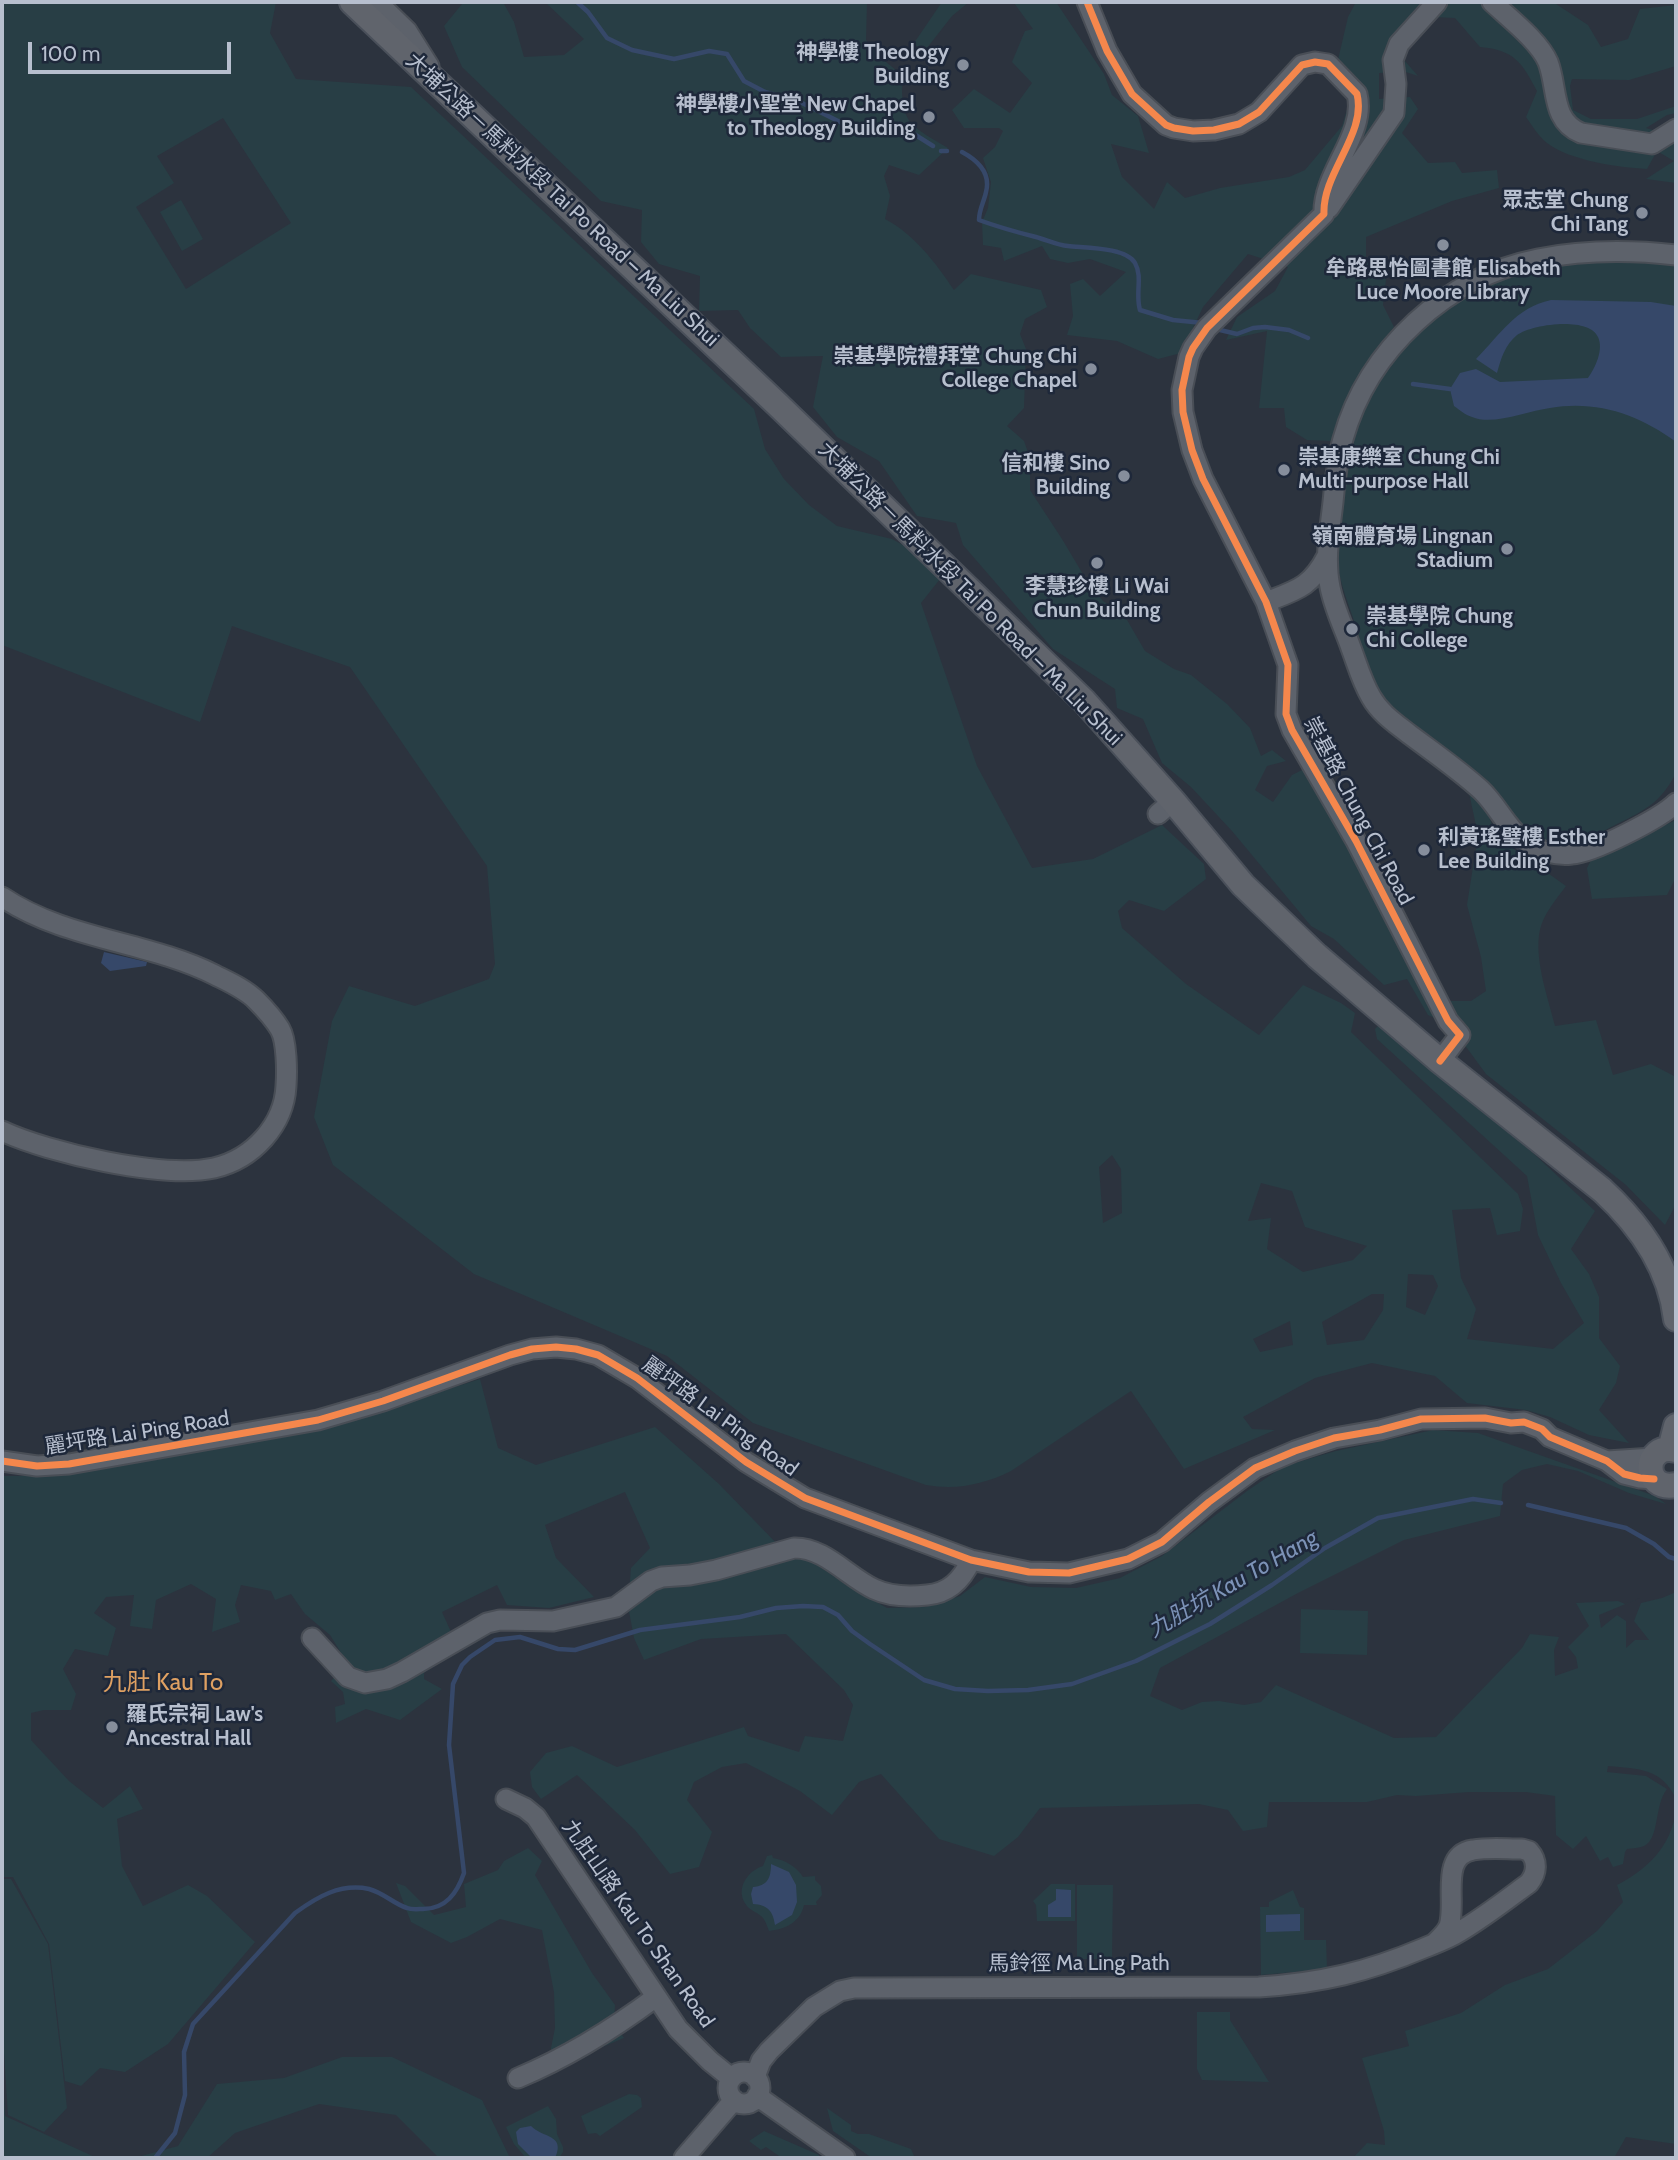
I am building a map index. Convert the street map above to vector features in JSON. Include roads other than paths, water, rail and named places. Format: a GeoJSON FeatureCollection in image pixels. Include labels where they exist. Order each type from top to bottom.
{"type":"FeatureCollection","features":[{"type":"Feature","properties":{"kind":"main road","name":"大埔公路－馬料水段 Tai Po Road – Ma Liu Shui"},"geometry":{"type":"LineString","coordinates":[[352,2],[778,405],[1084,701],[1166,808],[1317,956],[1440,1061],[1602,1190],[1622,1209],[1637,1226],[1662,1269],[1676,1319]]}},
{"type":"Feature","properties":{"kind":"street"},"geometry":{"type":"LineString","coordinates":[[377,2],[407,31],[446,92]]}},
{"type":"Feature","properties":{"kind":"street"},"geometry":{"type":"LineString","coordinates":[[1087,2],[1107,51],[1132,94],[1174,128],[1214,130],[1239,124],[1259,112],[1298,68],[1310,62],[1328,64],[1356,92],[1358,101],[1354,128],[1327,189],[1324,214]]}},
{"type":"Feature","properties":{"kind":"street","name":"崇基路 Chung Chi Road"},"geometry":{"type":"LineString","coordinates":[[1437,2],[1401,41],[1392,60],[1396,84],[1394,113],[1324,214],[1207,328],[1193,348],[1183,378],[1182,412],[1199,469],[1266,603],[1288,665],[1286,714],[1292,730],[1356,841],[1448,1021],[1460,1035],[1440,1061]]}},
{"type":"Feature","properties":{"kind":"street"},"geometry":{"type":"LineString","coordinates":[[1492,2],[1544,55],[1559,112],[1573,129],[1581,133],[1652,144],[1676,129]]}},
{"type":"Feature","properties":{"kind":"street"},"geometry":{"type":"LineString","coordinates":[[1676,255],[1612,251],[1536,259],[1509,266],[1459,289],[1415,322],[1379,363],[1353,411],[1337,464],[1327,556],[1333,599],[1370,696],[1382,712],[1479,788],[1517,835],[1527,843],[1550,853],[1575,854],[1592,849],[1660,816],[1676,803]]}},
{"type":"Feature","properties":{"kind":"street"},"geometry":{"type":"LineString","coordinates":[[1266,603],[1305,586],[1318,572],[1327,556]]}},
{"type":"Feature","properties":{"kind":"street"},"geometry":{"type":"LineString","coordinates":[[1305,586],[1322,589],[1333,599]]}},
{"type":"Feature","properties":{"kind":"street"},"geometry":{"type":"LineString","coordinates":[[2,897],[16,907],[50,923],[180,959],[236,985],[255,999],[281,1030],[287,1074],[281,1113],[272,1129],[241,1157],[214,1168],[177,1171],[144,1168],[62,1151],[19,1139],[2,1131]]}},
{"type":"Feature","properties":{"kind":"street","name":"麗坪路 Lai Ping Road"},"geometry":{"type":"LineString","coordinates":[[2,1461],[37,1466],[69,1464],[294,1425],[364,1408],[510,1354],[543,1348],[567,1348],[587,1351],[621,1367],[746,1462],[806,1498],[971,1560],[1029,1572],[1069,1573],[1118,1561],[1162,1542],[1255,1468],[1334,1438],[1421,1419],[1485,1418],[1511,1423],[1537,1438],[1550,1437],[1607,1461],[1624,1474],[1640,1478],[1669,1467]]}},
{"type":"Feature","properties":{"kind":"street"},"geometry":{"type":"LineString","coordinates":[[312,1638],[348,1677],[365,1683],[387,1679],[402,1672],[487,1623],[500,1620],[553,1621],[616,1607],[651,1581],[662,1577],[690,1576],[794,1548],[816,1552],[873,1589],[898,1596],[933,1595],[955,1585],[965,1574],[971,1560]]}},
{"type":"Feature","properties":{"kind":"street","name":"九肚山路 Kau To Shan Road"},"geometry":{"type":"LineString","coordinates":[[506,1799],[525,1808],[545,1829],[678,2029],[731,2078]]}},
{"type":"Feature","properties":{"kind":"street","name":"馬鈴徑 Ma Ling Path"},"geometry":{"type":"LineString","coordinates":[[756,2087],[761,2060],[802,2018],[840,1991],[854,1988],[1258,1987],[1295,1985],[1350,1975],[1389,1963],[1435,1943],[1461,1931],[1479,1919],[1534,1877],[1535,1861],[1529,1851],[1474,1850],[1461,1856],[1453,1866],[1449,1924],[1445,1933],[1435,1943]]}},
{"type":"Feature","properties":{"kind":"street"},"geometry":{"type":"LineString","coordinates":[[1451,1912],[1466,1919],[1479,1919]]}},
{"type":"Feature","properties":{"kind":"street"},"geometry":{"type":"LineString","coordinates":[[518,2078],[549,2064],[616,2026],[656,1997]]}},
{"type":"Feature","properties":{"kind":"street"},"geometry":{"type":"LineString","coordinates":[[756,2087],[753,2100],[744,2103],[734,2100],[728,2087],[731,2078],[740,2072],[751,2074],[756,2087],[845,2158]]}},
{"type":"Feature","properties":{"kind":"street"},"geometry":{"type":"LineString","coordinates":[[684,2158],[734,2100]]}},
{"type":"Feature","properties":{"kind":"water"},"geometry":{"type":"Polygon","coordinates":[[[1551,300],[1651,302],[1676,306],[1676,442],[1633,417],[1601,408],[1568,406],[1490,420],[1469,416],[1454,406],[1450,389],[1460,373],[1476,369],[1500,382],[1588,378],[1598,359],[1600,342],[1593,330],[1584,326],[1547,325],[1524,331],[1506,347],[1497,373],[1476,359],[1518,316],[1551,300]]]}},
{"type":"Feature","properties":{"kind":"water"},"geometry":{"type":"Polygon","coordinates":[[[104,952],[147,962],[146,966],[110,971],[101,963],[104,952]]]}},
{"type":"Feature","properties":{"kind":"water"},"geometry":{"type":"Polygon","coordinates":[[[771,1864],[789,1872],[796,1885],[797,1902],[792,1915],[775,1925],[771,1912],[766,1907],[753,1904],[751,1894],[753,1887],[768,1880],[771,1864]]]}},
{"type":"Feature","properties":{"kind":"water"},"geometry":{"type":"Polygon","coordinates":[[[1056,1889],[1071,1890],[1071,1917],[1048,1917],[1048,1905],[1056,1900],[1056,1889]]]}},
{"type":"Feature","properties":{"kind":"water"},"geometry":{"type":"Polygon","coordinates":[[[1300,1914],[1300,1931],[1266,1932],[1266,1915],[1300,1914]]]}},
{"type":"Feature","properties":{"kind":"water"},"geometry":{"type":"Polygon","coordinates":[[[531,2126],[555,2140],[558,2150],[555,2158],[532,2158],[518,2144],[516,2132],[520,2128],[531,2126]]]}},
{"type":"Feature","properties":{"kind":"waterway"},"geometry":{"type":"LineString","coordinates":[[577,2],[607,38],[632,50],[674,59],[709,51],[727,54],[744,81],[765,92],[800,102],[842,123],[889,132],[898,124],[933,146]]}},
{"type":"Feature","properties":{"kind":"waterway"},"geometry":{"type":"LineString","coordinates":[[941,151],[947,151]]}},
{"type":"Feature","properties":{"kind":"waterway"},"geometry":{"type":"LineString","coordinates":[[962,152],[978,163],[985,173],[987,185],[979,220],[1060,245],[1104,249],[1123,254],[1130,258],[1137,268],[1140,310],[1173,320],[1203,323]]}},
{"type":"Feature","properties":{"kind":"waterway"},"geometry":{"type":"LineString","coordinates":[[1220,330],[1237,334],[1265,327],[1289,330],[1308,338]]}},
{"type":"Feature","properties":{"kind":"waterway"},"geometry":{"type":"LineString","coordinates":[[1413,384],[1450,389]]}},
{"type":"Feature","properties":{"kind":"waterway","name":"九肚坑 Kau To Hang"},"geometry":{"type":"LineString","coordinates":[[155,2158],[175,2133],[185,2095],[184,2052],[193,2024],[295,1913],[320,1897],[348,1888],[369,1889],[409,1909],[431,1908],[444,1903],[458,1887],[464,1873],[449,1745],[453,1684],[462,1665],[495,1640],[520,1637],[558,1649],[575,1650],[640,1630],[740,1617],[776,1608],[823,1607],[838,1615],[852,1631],[924,1680],[955,1689],[1028,1690],[1072,1684],[1136,1661],[1210,1624],[1325,1548],[1378,1518],[1473,1499],[1501,1503]]}},
{"type":"Feature","properties":{"kind":"waterway","name":"九肚坑 Kau To Hang"},"geometry":{"type":"LineString","coordinates":[[1528,1505],[1626,1528],[1676,1559]]}},
{"type":"Feature","properties":{"kind":"place","name":"神學樓 Theology Building"},"geometry":{"type":"Point","coordinates":[963,65]}},
{"type":"Feature","properties":{"kind":"place","name":"神學樓小聖堂 New Chapel to Theology Building"},"geometry":{"type":"Point","coordinates":[929,117]}},
{"type":"Feature","properties":{"kind":"place","name":"眾志堂 Chung Chi Tang"},"geometry":{"type":"Point","coordinates":[1642,213]}},
{"type":"Feature","properties":{"kind":"place","name":"牟路思怡圖書館 Elisabeth Luce Moore Library"},"geometry":{"type":"Point","coordinates":[1443,245]}},
{"type":"Feature","properties":{"kind":"place","name":"崇基學院禮拜堂 Chung Chi College Chapel"},"geometry":{"type":"Point","coordinates":[1091,369]}},
{"type":"Feature","properties":{"kind":"place","name":"崇基康樂室 Chung Chi Multi-purpose Hall"},"geometry":{"type":"Point","coordinates":[1284,470]}},
{"type":"Feature","properties":{"kind":"place","name":"信和樓 Sino Building"},"geometry":{"type":"Point","coordinates":[1124,476]}},
{"type":"Feature","properties":{"kind":"place","name":"嶺南體育場 Lingnan Stadium"},"geometry":{"type":"Point","coordinates":[1507,549]}},
{"type":"Feature","properties":{"kind":"place","name":"李慧珍樓 Li Wai Chun Building"},"geometry":{"type":"Point","coordinates":[1097,563]}},
{"type":"Feature","properties":{"kind":"place","name":"崇基學院 Chung Chi College"},"geometry":{"type":"Point","coordinates":[1352,629]}},
{"type":"Feature","properties":{"kind":"place","name":"利黃瑤璧樓 Esther Lee Building"},"geometry":{"type":"Point","coordinates":[1424,850]}},
{"type":"Feature","properties":{"kind":"place","name":"羅氏宗祠 Law's Ancestral Hall"},"geometry":{"type":"Point","coordinates":[112,1727]}},
{"type":"Feature","properties":{"kind":"district","name":"九肚 Kau To"},"geometry":{"type":"Point","coordinates":[163,1683]}}]}
